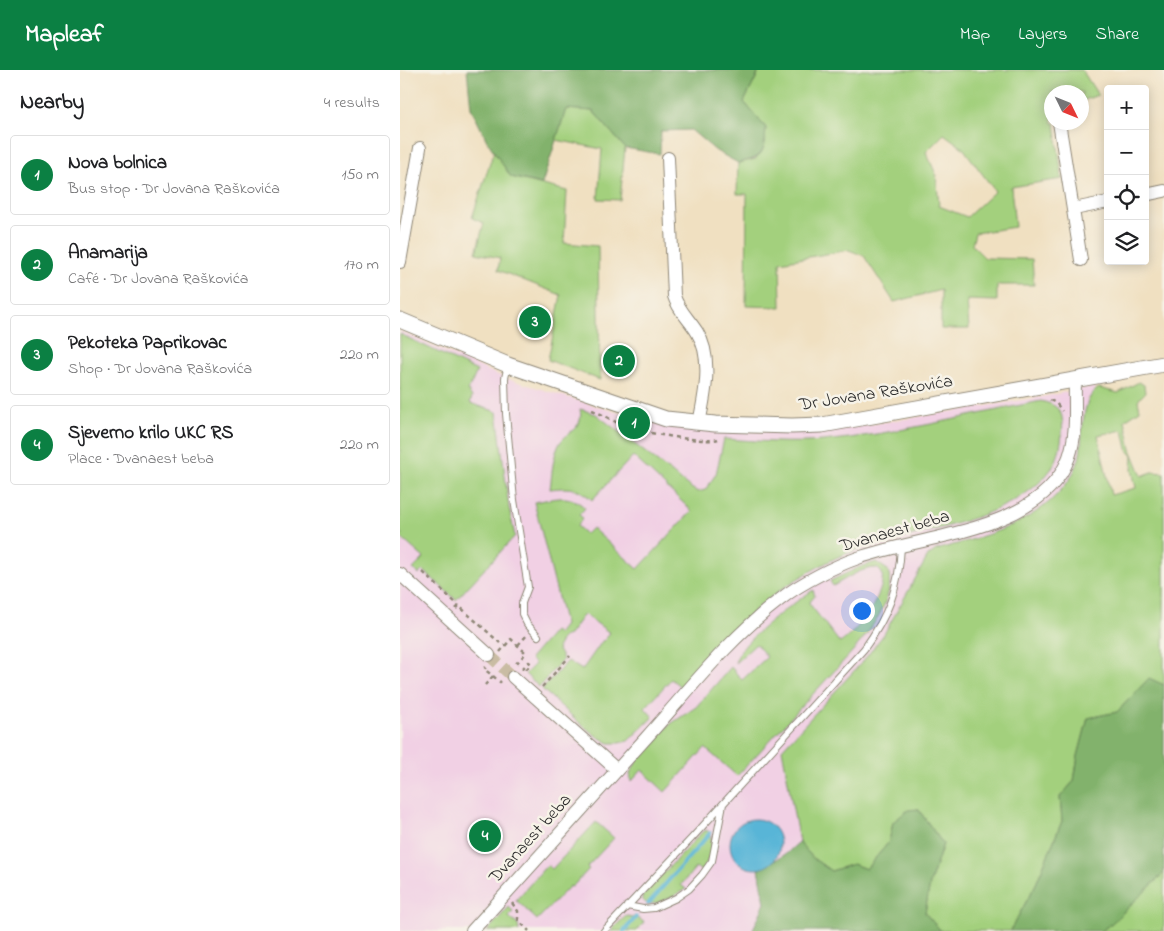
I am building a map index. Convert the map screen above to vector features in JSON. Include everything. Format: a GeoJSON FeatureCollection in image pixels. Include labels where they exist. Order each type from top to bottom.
{"type":"FeatureCollection","features":[{"type":"Feature","properties":{"kind":"street"},"geometry":{"type":"LineString","coordinates":[[1059,130],[1081,260]]}},
{"type":"Feature","properties":{"kind":"street"},"geometry":{"type":"LineString","coordinates":[[400,262],[420,148]]}},
{"type":"Feature","properties":{"kind":"street"},"geometry":{"type":"LineString","coordinates":[[668,158],[674,296],[676,304],[697,332],[703,344],[705,355],[706,379],[699,423]]}},
{"type":"Feature","properties":{"kind":"street"},"geometry":{"type":"LineString","coordinates":[[1149,194],[1164,191]]}},
{"type":"Feature","properties":{"kind":"street"},"geometry":{"type":"LineString","coordinates":[[1074,209],[1104,203]]}},
{"type":"Feature","properties":{"kind":"street","name":"Dr Jovana Raškovića"},"geometry":{"type":"LineString","coordinates":[[400,320],[508,366],[666,419],[699,423],[822,425],[1164,364]]}},
{"type":"Feature","properties":{"kind":"street","name":"Dvanaest beba"},"geometry":{"type":"LineString","coordinates":[[472,931],[728,647],[783,597],[851,560],[879,551],[971,529],[1004,517],[1032,502],[1052,486],[1059,477],[1069,456],[1075,432],[1075,380]]}},
{"type":"Feature","properties":{"kind":"street"},"geometry":{"type":"LineString","coordinates":[[400,574],[489,655]]}},
{"type":"Feature","properties":{"kind":"street"},"geometry":{"type":"LineString","coordinates":[[520,674],[617,770]]}},
{"type":"Feature","properties":{"kind":"lane"},"geometry":{"type":"LineString","coordinates":[[508,366],[504,378],[506,414],[514,500],[528,587],[522,603],[522,614],[527,624],[538,636]]}},
{"type":"Feature","properties":{"kind":"lane"},"geometry":{"type":"LineString","coordinates":[[604,931],[864,649],[876,633],[889,609],[897,587],[901,547]]}},
{"type":"Feature","properties":{"kind":"lane"},"geometry":{"type":"LineString","coordinates":[[628,906],[643,910],[654,908],[676,898],[689,889],[702,876],[712,861],[724,803]]}},
{"type":"Feature","properties":{"kind":"path"},"geometry":{"type":"LineString","coordinates":[[1044,399],[1056,403],[1061,408],[1064,417]]}},
{"type":"Feature","properties":{"kind":"path"},"geometry":{"type":"LineString","coordinates":[[590,409],[627,427],[650,433],[704,440],[720,438]]}},
{"type":"Feature","properties":{"kind":"path"},"geometry":{"type":"LineString","coordinates":[[423,572],[500,643]]}},
{"type":"Feature","properties":{"kind":"path"},"geometry":{"type":"LineString","coordinates":[[456,609],[459,606]]}},
{"type":"Feature","properties":{"kind":"path"},"geometry":{"type":"LineString","coordinates":[[539,690],[570,656]]}},
{"type":"Feature","properties":{"kind":"path"},"geometry":{"type":"LineString","coordinates":[[520,674],[529,662],[531,664],[526,670]]}},
{"type":"Feature","properties":{"kind":"path"},"geometry":{"type":"LineString","coordinates":[[511,901],[518,911],[518,920],[528,931]]}},
{"type":"Feature","properties":{"kind":"shaded area"},"geometry":{"type":"Polygon","coordinates":[[[400,331],[505,378],[652,423],[730,431],[799,432],[848,428],[1041,397],[1095,386],[1095,391],[1088,399],[1079,460],[1073,474],[1063,489],[1038,511],[1002,530],[936,550],[928,556],[884,634],[864,660],[782,749],[799,842],[786,854],[759,869],[765,903],[753,931],[400,931],[400,331]]]}},
{"type":"Feature","properties":{"kind":"green space"},"geometry":{"type":"Polygon","coordinates":[[[467,70],[756,70],[758,74],[744,102],[766,128],[763,149],[753,159],[738,163],[716,151],[691,130],[661,131],[660,154],[625,148],[593,111],[566,109],[542,184],[511,177],[487,141],[471,108],[467,70]]]}},
{"type":"Feature","properties":{"kind":"green space"},"geometry":{"type":"Polygon","coordinates":[[[756,70],[1082,70],[1098,95],[1089,98],[1089,85],[1044,85],[1044,130],[1056,130],[1062,179],[1011,187],[1015,227],[975,233],[972,245],[985,258],[1032,259],[1034,285],[997,285],[997,301],[967,300],[969,329],[941,329],[941,290],[894,302],[864,256],[849,250],[780,262],[781,307],[746,306],[747,194],[737,194],[738,163],[756,159],[766,128],[744,102],[758,74],[756,70]],[[944,134],[926,152],[936,174],[939,206],[967,217],[995,191],[963,148],[944,134]]]}},
{"type":"Feature","properties":{"kind":"green space"},"geometry":{"type":"Polygon","coordinates":[[[566,109],[593,111],[625,148],[620,200],[598,199],[602,149],[556,140],[566,109]]]}},
{"type":"Feature","properties":{"kind":"green space"},"geometry":{"type":"Polygon","coordinates":[[[494,151],[511,177],[567,191],[564,243],[598,246],[600,380],[548,360],[561,295],[498,270],[500,258],[476,253],[484,223],[472,218],[494,151]]]}},
{"type":"Feature","properties":{"kind":"green space"},"geometry":{"type":"Polygon","coordinates":[[[400,334],[477,371],[468,391],[472,397],[470,403],[497,412],[509,508],[515,536],[456,600],[423,570],[419,574],[413,569],[424,558],[400,537],[402,534],[400,532],[400,334]]]}},
{"type":"Feature","properties":{"kind":"green space"},"geometry":{"type":"Polygon","coordinates":[[[1139,382],[1144,385],[1145,393],[1138,400],[1140,410],[1125,420],[1131,449],[1142,476],[1152,472],[1164,473],[1164,685],[1149,679],[1117,712],[1088,718],[1078,756],[1074,781],[1060,797],[1062,821],[1036,884],[1010,931],[941,931],[925,913],[930,883],[943,844],[918,809],[893,822],[889,842],[866,869],[853,864],[831,871],[814,859],[799,842],[782,749],[864,660],[884,634],[928,556],[936,550],[987,535],[1020,521],[1049,502],[1062,489],[1078,463],[1085,410],[1093,393],[1099,388],[1118,393],[1139,382]],[[1123,430],[1098,435],[1111,495],[1136,488],[1132,470],[1133,456],[1127,449],[1123,430]]]}},
{"type":"Feature","properties":{"kind":"green space"},"geometry":{"type":"Polygon","coordinates":[[[1041,401],[1057,408],[1062,416],[1063,427],[1055,463],[1040,482],[1019,498],[995,510],[968,520],[844,554],[794,581],[748,617],[681,687],[671,679],[645,708],[653,717],[628,741],[609,743],[598,737],[542,689],[568,661],[582,670],[610,633],[584,614],[569,635],[563,637],[557,648],[563,659],[539,687],[525,674],[535,664],[530,659],[554,631],[558,634],[565,625],[534,502],[567,498],[579,503],[585,508],[579,515],[583,518],[577,526],[586,534],[592,528],[638,569],[692,511],[633,456],[592,500],[578,490],[550,489],[556,452],[565,437],[580,422],[580,409],[596,414],[698,492],[705,490],[716,474],[724,439],[799,442],[851,438],[906,429],[1041,401]]]}},
{"type":"Feature","properties":{"kind":"green space"},"geometry":{"type":"Polygon","coordinates":[[[876,562],[888,570],[890,580],[889,592],[885,603],[873,625],[851,653],[737,776],[705,748],[665,792],[642,770],[631,782],[630,773],[637,761],[669,725],[696,707],[731,667],[742,680],[767,657],[756,644],[735,663],[746,644],[757,633],[813,590],[815,596],[809,603],[840,643],[855,630],[869,611],[880,591],[882,573],[877,568],[871,568],[854,574],[833,586],[830,581],[876,562]]]}},
{"type":"Feature","properties":{"kind":"green space"},"geometry":{"type":"Polygon","coordinates":[[[1149,678],[1164,685],[1164,873],[1112,923],[1101,931],[1010,931],[1036,884],[1062,821],[1060,797],[1074,781],[1078,756],[1088,718],[1117,712],[1149,678]]]}},
{"type":"Feature","properties":{"kind":"green space"},"geometry":{"type":"Polygon","coordinates":[[[918,809],[943,844],[930,883],[925,913],[941,931],[753,931],[765,903],[759,869],[786,854],[799,842],[814,859],[831,871],[853,864],[866,869],[889,842],[893,822],[908,810],[918,809]]]}},
{"type":"Feature","properties":{"kind":"green space"},"geometry":{"type":"Polygon","coordinates":[[[596,822],[614,838],[587,867],[589,869],[537,920],[516,900],[547,865],[552,869],[596,822]]]}},
{"type":"Feature","properties":{"kind":"green space"},"geometry":{"type":"Polygon","coordinates":[[[707,830],[712,840],[711,851],[701,871],[696,867],[681,885],[686,889],[661,902],[648,904],[644,901],[642,896],[702,832],[707,830]]]}},
{"type":"Feature","properties":{"kind":"green space"},"geometry":{"type":"Polygon","coordinates":[[[1164,873],[1164,931],[1101,931],[1112,923],[1164,873]]]}},
{"type":"Feature","properties":{"kind":"green space"},"geometry":{"type":"Polygon","coordinates":[[[509,907],[513,911],[509,917],[518,925],[519,931],[487,931],[509,907]]]}},
{"type":"Feature","properties":{"kind":"green space"},"geometry":{"type":"Polygon","coordinates":[[[626,916],[635,917],[644,922],[637,931],[610,931],[626,916]]]}},
{"type":"Feature","properties":{"kind":"water"},"geometry":{"type":"Polygon","coordinates":[[[750,819],[760,819],[773,826],[780,839],[780,849],[773,862],[760,869],[750,869],[741,865],[734,858],[730,849],[730,839],[734,830],[741,823],[750,819]]]}},
{"type":"Feature","properties":{"kind":"waterway"},"geometry":{"type":"LineString","coordinates":[[648,904],[710,833]]}},
{"type":"Feature","properties":{"kind":"waterway"},"geometry":{"type":"LineString","coordinates":[[624,931],[636,917]]}},
{"type":"Feature","properties":{"kind":"tunnel"},"geometry":{"type":"LineString","coordinates":[[489,655],[513,677]]}},
{"type":"Feature","properties":{"kind":"place","name":"Pekoteka Paprikovac"},"geometry":{"type":"Point","coordinates":[535,322]}},
{"type":"Feature","properties":{"kind":"place","name":"Anamarija"},"geometry":{"type":"Point","coordinates":[619,361]}},
{"type":"Feature","properties":{"kind":"place","name":"Nova bolnica"},"geometry":{"type":"Point","coordinates":[634,423]}},
{"type":"Feature","properties":{"kind":"place","name":"Sjeverno krilo UKC RS"},"geometry":{"type":"Point","coordinates":[485,836]}}]}
